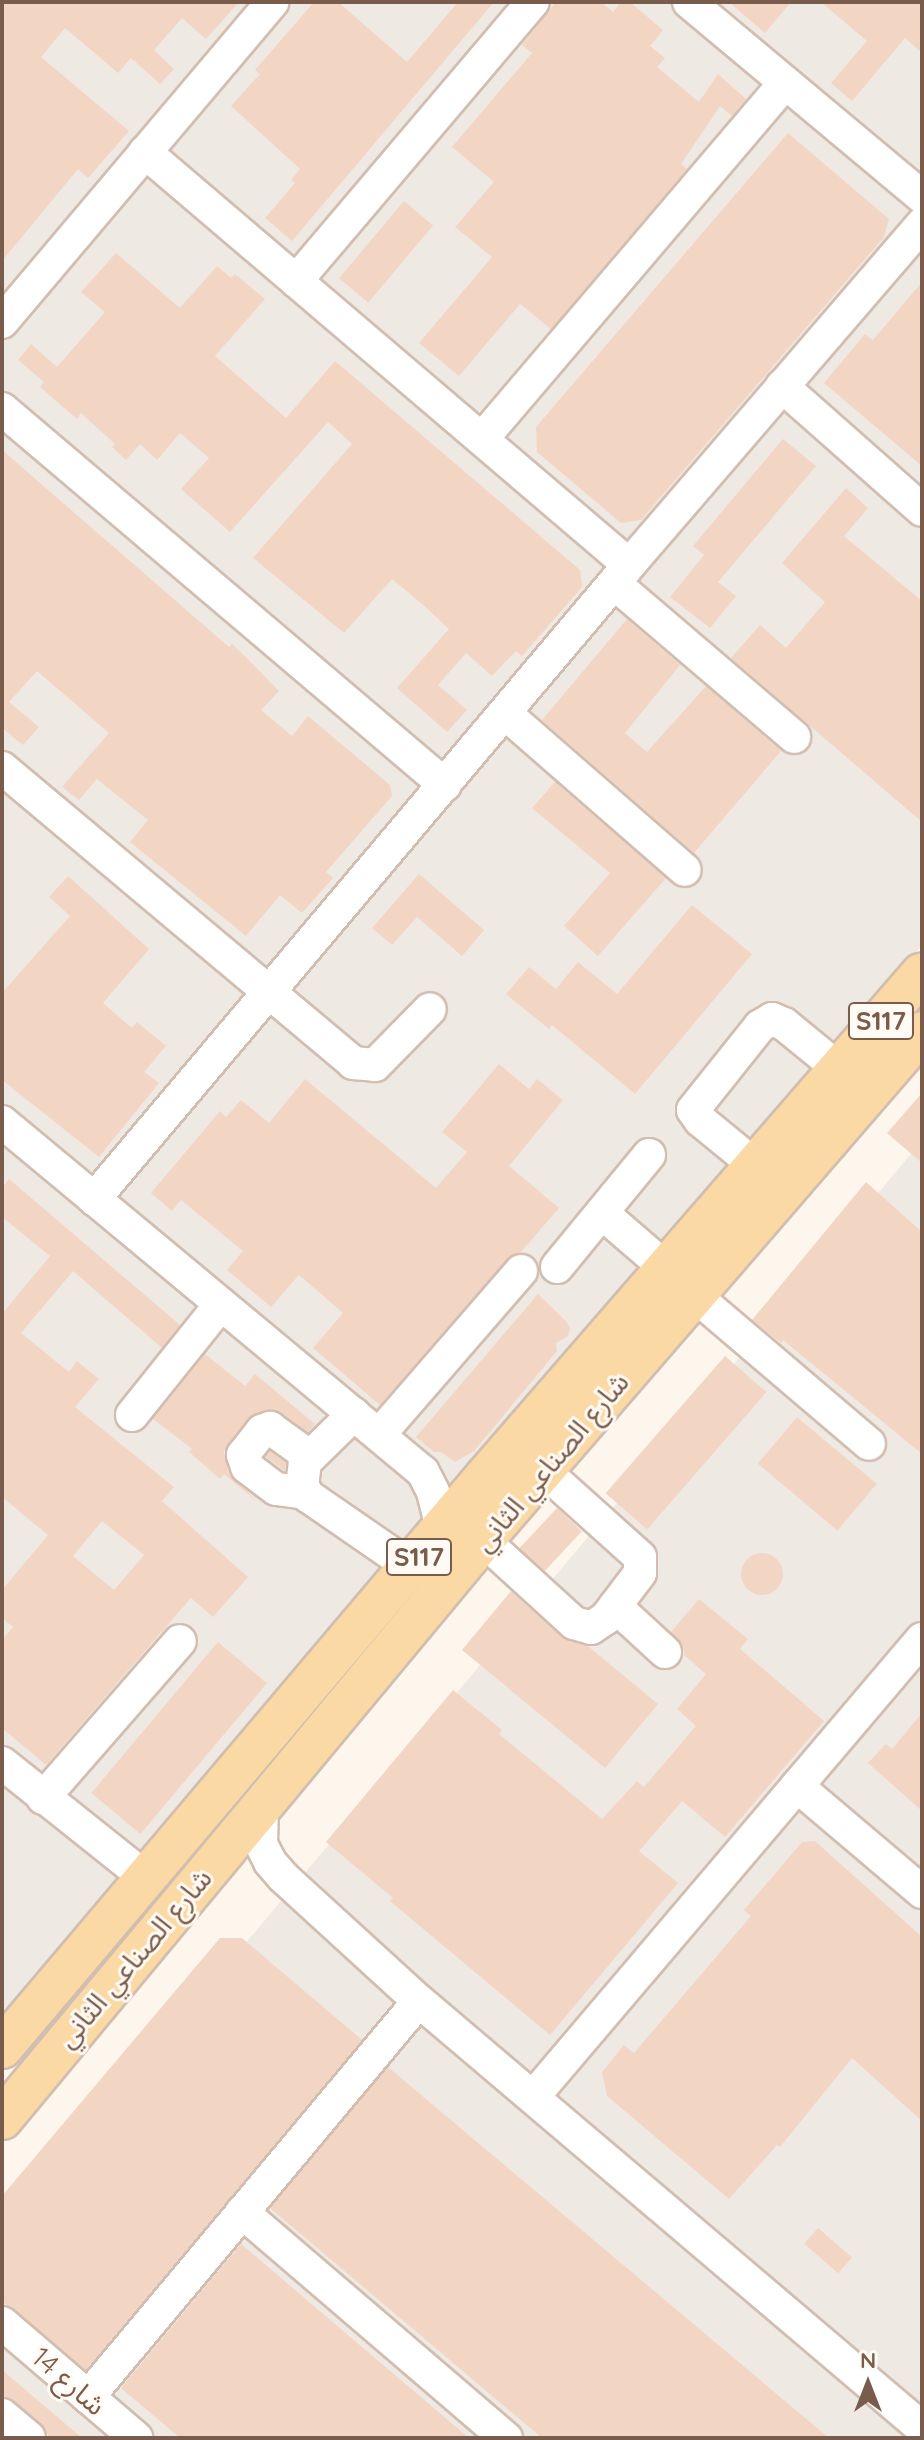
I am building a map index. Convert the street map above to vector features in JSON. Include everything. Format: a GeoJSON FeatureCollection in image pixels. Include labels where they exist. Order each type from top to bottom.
{"type":"FeatureCollection","features":[{"type":"Feature","properties":{"kind":"main road","name":"شارع الصناعي الثاني"},"geometry":{"type":"LineString","coordinates":[[2,2119],[543,1470],[680,1281],[756,1166],[922,973]]}},
{"type":"Feature","properties":{"kind":"main road","name":"شارع الصناعي الثاني"},"geometry":{"type":"LineString","coordinates":[[2,2048],[484,1478],[922,1032]]}},
{"type":"Feature","properties":{"kind":"street"},"geometry":{"type":"LineString","coordinates":[[2,322],[272,2]]}},
{"type":"Feature","properties":{"kind":"street"},"geometry":{"type":"LineString","coordinates":[[296,281],[533,2]]}},
{"type":"Feature","properties":{"kind":"street"},"geometry":{"type":"LineString","coordinates":[[689,2],[922,197]]}},
{"type":"Feature","properties":{"kind":"street"},"geometry":{"type":"LineString","coordinates":[[482,439],[785,83]]}},
{"type":"Feature","properties":{"kind":"street"},"geometry":{"type":"LineString","coordinates":[[145,152],[482,439],[794,737]]}},
{"type":"Feature","properties":{"kind":"street"},"geometry":{"type":"LineString","coordinates":[[94,1199],[621,574],[922,224]]}},
{"type":"Feature","properties":{"kind":"street"},"geometry":{"type":"LineString","coordinates":[[782,386],[922,510]]}},
{"type":"Feature","properties":{"kind":"street"},"geometry":{"type":"LineString","coordinates":[[2,409],[445,785]]}},
{"type":"Feature","properties":{"kind":"street"},"geometry":{"type":"LineString","coordinates":[[506,714],[685,870]]}},
{"type":"Feature","properties":{"kind":"street"},"geometry":{"type":"LineString","coordinates":[[2,768],[353,1063],[368,1067],[381,1061],[430,1009]]}},
{"type":"Feature","properties":{"kind":"street"},"geometry":{"type":"LineString","coordinates":[[756,1166],[700,1120],[693,1110],[760,1026],[772,1019],[784,1024],[839,1069]]}},
{"type":"Feature","properties":{"kind":"street"},"geometry":{"type":"LineString","coordinates":[[2,1122],[423,1472],[433,1492],[442,1529]]}},
{"type":"Feature","properties":{"kind":"street"},"geometry":{"type":"LineString","coordinates":[[557,1267],[649,1155]]}},
{"type":"Feature","properties":{"kind":"street"},"geometry":{"type":"LineString","coordinates":[[602,1213],[869,1444]]}},
{"type":"Feature","properties":{"kind":"street"},"geometry":{"type":"LineString","coordinates":[[379,1435],[521,1271]]}},
{"type":"Feature","properties":{"kind":"street"},"geometry":{"type":"LineString","coordinates":[[132,1415],[221,1304]]}},
{"type":"Feature","properties":{"kind":"street"},"geometry":{"type":"LineString","coordinates":[[306,1493],[301,1470],[309,1456],[354,1414]]}},
{"type":"Feature","properties":{"kind":"street"},"geometry":{"type":"LineString","coordinates":[[309,1456],[270,1428],[262,1431],[243,1455],[247,1467],[276,1489],[306,1493],[411,1567]]}},
{"type":"Feature","properties":{"kind":"street"},"geometry":{"type":"LineString","coordinates":[[483,1540],[579,1626],[597,1626],[615,1606],[640,1573],[640,1557],[543,1470]]}},
{"type":"Feature","properties":{"kind":"street"},"geometry":{"type":"LineString","coordinates":[[423,1472],[466,1479],[484,1478]]}},
{"type":"Feature","properties":{"kind":"street"},"geometry":{"type":"LineString","coordinates":[[615,1606],[665,1652]]}},
{"type":"Feature","properties":{"kind":"street"},"geometry":{"type":"LineString","coordinates":[[533,2097],[922,1639]]}},
{"type":"Feature","properties":{"kind":"street"},"geometry":{"type":"LineString","coordinates":[[43,1798],[180,1641]]}},
{"type":"Feature","properties":{"kind":"street"},"geometry":{"type":"LineString","coordinates":[[2,1763],[146,1878]]}},
{"type":"Feature","properties":{"kind":"street"},"geometry":{"type":"LineString","coordinates":[[797,1786],[922,1892]]}},
{"type":"Feature","properties":{"kind":"street"},"geometry":{"type":"LineString","coordinates":[[262,1804],[261,1844],[270,1862],[283,1877],[419,2001],[922,2428]]}},
{"type":"Feature","properties":{"kind":"street"},"geometry":{"type":"LineString","coordinates":[[210,1866],[248,1867],[283,1877]]}},
{"type":"Feature","properties":{"kind":"street"},"geometry":{"type":"LineString","coordinates":[[88,2397],[419,2001]]}},
{"type":"Feature","properties":{"kind":"street"},"geometry":{"type":"LineString","coordinates":[[242,2212],[506,2438]]}},
{"type":"Feature","properties":{"kind":"street","name":"شارع 14"},"geometry":{"type":"LineString","coordinates":[[2,2323],[136,2438]]}},
{"type":"Feature","properties":{"kind":"street"},"geometry":{"type":"LineString","coordinates":[[2,2415],[29,2438]]}},
{"type":"Feature","properties":{"kind":"shaded area"},"geometry":{"type":"Polygon","coordinates":[[[2,2],[922,2],[922,945],[2,2033],[2,2]]]}},
{"type":"Feature","properties":{"kind":"shaded area"},"geometry":{"type":"Polygon","coordinates":[[[922,1141],[922,2438],[2,2438],[2,2232],[922,1141]]]}},
{"type":"Feature","properties":{"kind":"building"},"geometry":{"type":"Polygon","coordinates":[[[2,2],[239,2],[206,39],[182,18],[154,50],[174,69],[160,84],[131,58],[118,73],[65,28],[41,57],[129,131],[88,178],[78,169],[2,261],[2,2]]]}},
{"type":"Feature","properties":{"kind":"building"},"geometry":{"type":"Polygon","coordinates":[[[314,2],[338,2],[407,62],[458,2],[494,2],[292,241],[265,218],[295,183],[291,180],[300,169],[231,106],[260,74],[255,70],[314,2]]]}},
{"type":"Feature","properties":{"kind":"building"},"geometry":{"type":"Polygon","coordinates":[[[556,2],[601,2],[613,12],[621,2],[630,2],[663,30],[650,46],[665,58],[657,67],[699,102],[718,74],[746,99],[732,116],[720,106],[681,164],[687,169],[551,329],[520,304],[459,376],[419,343],[492,257],[455,227],[494,182],[452,147],[532,53],[522,45],[556,2]]]}},
{"type":"Feature","properties":{"kind":"building"},"geometry":{"type":"Polygon","coordinates":[[[729,2],[791,2],[765,33],[729,2]]]}},
{"type":"Feature","properties":{"kind":"building"},"geometry":{"type":"Polygon","coordinates":[[[821,2],[922,2],[922,53],[905,38],[852,101],[831,83],[867,41],[821,2]]]}},
{"type":"Feature","properties":{"kind":"building"},"geometry":{"type":"Polygon","coordinates":[[[788,133],[889,219],[884,237],[641,520],[621,523],[537,452],[536,427],[788,133]]]}},
{"type":"Feature","properties":{"kind":"building"},"geometry":{"type":"Polygon","coordinates":[[[404,201],[433,225],[368,303],[339,278],[404,201]]]}},
{"type":"Feature","properties":{"kind":"building"},"geometry":{"type":"Polygon","coordinates":[[[116,253],[180,308],[217,266],[231,278],[235,274],[265,299],[215,356],[286,418],[335,361],[580,570],[582,587],[522,656],[516,651],[492,676],[466,653],[438,685],[467,710],[447,732],[397,688],[449,629],[422,604],[392,579],[344,633],[253,558],[352,444],[328,422],[230,532],[181,489],[209,458],[180,433],[157,460],[140,444],[126,460],[112,447],[115,444],[81,413],[77,419],[40,387],[44,382],[18,360],[31,344],[57,367],[105,312],[81,292],[116,253]]]}},
{"type":"Feature","properties":{"kind":"building"},"geometry":{"type":"Polygon","coordinates":[[[922,282],[922,466],[824,383],[865,334],[873,340],[922,282]]]}},
{"type":"Feature","properties":{"kind":"building"},"geometry":{"type":"Polygon","coordinates":[[[783,439],[816,466],[718,582],[736,596],[710,628],[670,597],[704,555],[693,546],[783,439]]]}},
{"type":"Feature","properties":{"kind":"building"},"geometry":{"type":"Polygon","coordinates":[[[2,450],[229,647],[232,644],[245,656],[279,691],[261,710],[292,736],[308,716],[390,785],[392,796],[326,872],[333,878],[302,913],[280,895],[246,936],[130,842],[148,820],[97,779],[79,800],[62,787],[109,733],[37,671],[9,702],[39,727],[23,745],[2,728],[2,450]]]}},
{"type":"Feature","properties":{"kind":"building"},"geometry":{"type":"Polygon","coordinates":[[[846,488],[868,508],[844,536],[922,601],[922,822],[731,658],[760,625],[786,648],[825,602],[782,563],[846,488]]]}},
{"type":"Feature","properties":{"kind":"building"},"geometry":{"type":"Polygon","coordinates":[[[627,619],[680,665],[625,733],[647,752],[706,686],[781,751],[694,853],[542,720],[627,619]]]}},
{"type":"Feature","properties":{"kind":"building"},"geometry":{"type":"Polygon","coordinates":[[[555,782],[666,878],[598,956],[564,926],[610,873],[532,808],[555,782]]]}},
{"type":"Feature","properties":{"kind":"building"},"geometry":{"type":"Polygon","coordinates":[[[419,874],[484,930],[462,956],[417,917],[392,945],[372,928],[419,874]]]}},
{"type":"Feature","properties":{"kind":"building"},"geometry":{"type":"Polygon","coordinates":[[[68,876],[149,949],[103,1003],[132,1028],[137,1022],[166,1046],[144,1072],[159,1083],[99,1157],[2,1080],[2,993],[70,916],[49,897],[68,876]]]}},
{"type":"Feature","properties":{"kind":"building"},"geometry":{"type":"Polygon","coordinates":[[[692,905],[752,954],[635,1094],[552,1025],[549,1029],[506,994],[529,967],[556,989],[578,962],[617,994],[692,905]]]}},
{"type":"Feature","properties":{"kind":"building"},"geometry":{"type":"Polygon","coordinates":[[[499,1064],[529,1089],[537,1079],[563,1100],[509,1166],[559,1208],[521,1252],[507,1259],[380,1405],[313,1348],[343,1313],[299,1275],[271,1307],[227,1270],[243,1251],[181,1200],[172,1211],[151,1193],[220,1111],[226,1117],[241,1100],[269,1123],[305,1079],[436,1188],[467,1152],[442,1132],[499,1064]]]}},
{"type":"Feature","properties":{"kind":"building"},"geometry":{"type":"Polygon","coordinates":[[[922,1093],[922,1163],[887,1133],[922,1093]]]}},
{"type":"Feature","properties":{"kind":"building"},"geometry":{"type":"Polygon","coordinates":[[[9,1179],[180,1325],[162,1348],[73,1271],[21,1333],[69,1372],[77,1361],[99,1379],[75,1407],[174,1487],[162,1501],[248,1577],[213,1617],[191,1598],[46,1765],[2,1728],[2,1640],[13,1627],[2,1618],[2,1590],[48,1535],[2,1497],[2,1314],[50,1256],[2,1217],[2,1188],[9,1179]],[[102,1521],[73,1556],[114,1590],[144,1555],[102,1521]]]}},
{"type":"Feature","properties":{"kind":"building"},"geometry":{"type":"Polygon","coordinates":[[[866,1182],[922,1232],[922,1454],[783,1340],[781,1343],[752,1320],[866,1182]]]}},
{"type":"Feature","properties":{"kind":"building"},"geometry":{"type":"Polygon","coordinates":[[[538,1294],[566,1321],[570,1328],[568,1336],[556,1343],[557,1351],[474,1451],[455,1462],[441,1452],[434,1452],[416,1437],[538,1294]]]}},
{"type":"Feature","properties":{"kind":"building"},"geometry":{"type":"Polygon","coordinates":[[[205,1354],[245,1386],[255,1374],[315,1424],[308,1432],[280,1412],[264,1410],[248,1419],[228,1443],[224,1452],[229,1474],[259,1503],[224,1474],[220,1479],[189,1452],[192,1449],[153,1419],[205,1354]]]}},
{"type":"Feature","properties":{"kind":"building"},"geometry":{"type":"Polygon","coordinates":[[[725,1356],[767,1392],[647,1529],[606,1493],[725,1356]]]}},
{"type":"Feature","properties":{"kind":"building"},"geometry":{"type":"Polygon","coordinates":[[[797,1417],[877,1484],[837,1531],[758,1464],[797,1417]]]}},
{"type":"Feature","properties":{"kind":"building"},"geometry":{"type":"Polygon","coordinates":[[[270,1451],[286,1463],[285,1471],[266,1457],[270,1451]]]}},
{"type":"Feature","properties":{"kind":"building"},"geometry":{"type":"Polygon","coordinates":[[[557,1508],[582,1531],[544,1571],[519,1548],[557,1508]]]}},
{"type":"Feature","properties":{"kind":"building"},"geometry":{"type":"Polygon","coordinates":[[[762,1553],[777,1559],[783,1574],[777,1589],[762,1595],[747,1589],[741,1574],[747,1559],[762,1553]]]}},
{"type":"Feature","properties":{"kind":"building"},"geometry":{"type":"Polygon","coordinates":[[[511,1591],[561,1637],[589,1647],[658,1704],[605,1768],[462,1650],[511,1591]]]}},
{"type":"Feature","properties":{"kind":"building"},"geometry":{"type":"Polygon","coordinates":[[[699,1599],[748,1639],[740,1649],[824,1721],[725,1837],[682,1801],[639,1851],[678,1883],[550,2035],[390,1901],[393,1898],[326,1842],[453,1690],[502,1730],[499,1734],[602,1819],[637,1781],[644,1787],[696,1726],[677,1709],[706,1674],[684,1655],[683,1646],[671,1632],[699,1599]]]}},
{"type":"Feature","properties":{"kind":"building"},"geometry":{"type":"Polygon","coordinates":[[[218,1642],[267,1683],[140,1834],[91,1793],[218,1642]]]}},
{"type":"Feature","properties":{"kind":"building"},"geometry":{"type":"Polygon","coordinates":[[[922,1713],[922,1811],[868,1763],[886,1744],[892,1749],[922,1713]]]}},
{"type":"Feature","properties":{"kind":"building"},"geometry":{"type":"Polygon","coordinates":[[[815,1841],[922,1937],[922,2121],[852,2058],[780,2147],[777,2145],[729,2199],[607,2096],[602,2072],[624,2045],[634,2053],[751,1916],[744,1910],[802,1842],[815,1841]]]}},
{"type":"Feature","properties":{"kind":"building"},"geometry":{"type":"Polygon","coordinates":[[[220,1938],[242,1938],[362,2040],[86,2370],[2,2301],[2,2196],[220,1938]]]}},
{"type":"Feature","properties":{"kind":"building"},"geometry":{"type":"Polygon","coordinates":[[[388,2067],[829,2438],[542,2438],[270,2208],[388,2067]]]}},
{"type":"Feature","properties":{"kind":"building"},"geometry":{"type":"Polygon","coordinates":[[[818,2228],[852,2258],[838,2273],[804,2244],[818,2228]]]}},
{"type":"Feature","properties":{"kind":"building"},"geometry":{"type":"Polygon","coordinates":[[[241,2244],[469,2438],[180,2438],[121,2388],[241,2244]]]}},
{"type":"Feature","properties":{"kind":"building"},"geometry":{"type":"Polygon","coordinates":[[[2,2370],[82,2438],[50,2438],[41,2424],[14,2401],[2,2396],[2,2370]]]}}]}
